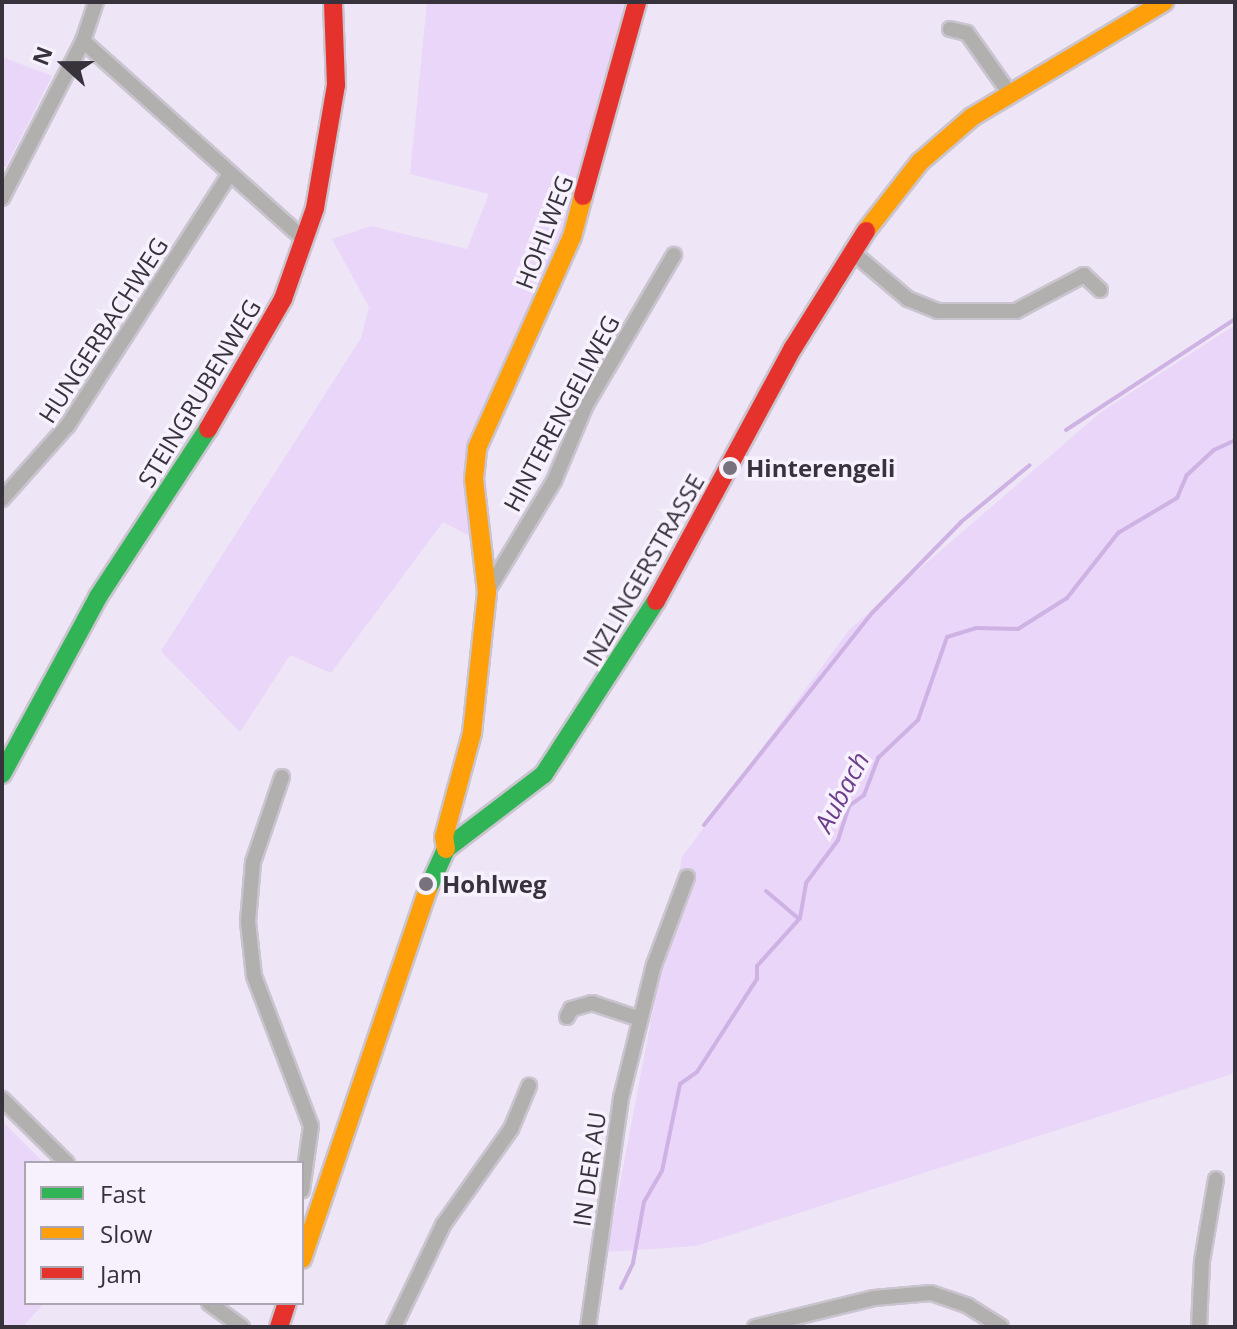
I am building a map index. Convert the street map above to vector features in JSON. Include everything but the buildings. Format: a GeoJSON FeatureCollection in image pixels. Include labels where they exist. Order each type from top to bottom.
{"type":"FeatureCollection","features":[{"type":"Feature","properties":{"kind":"street"},"geometry":{"type":"LineString","coordinates":[[2,198],[83,41],[96,2]]}},
{"type":"Feature","properties":{"kind":"street","name":"STEINGRUBENWEG"},"geometry":{"type":"LineString","coordinates":[[2,774],[98,597],[264,338],[305,240],[336,85],[333,2]]}},
{"type":"Feature","properties":{"kind":"street","name":"HOHLWEG"},"geometry":{"type":"LineString","coordinates":[[446,849],[444,837],[472,733],[487,592],[474,479],[477,448],[572,237],[637,2]]}},
{"type":"Feature","properties":{"kind":"street","name":"INZLINGERSTRASSE"},"geometry":{"type":"LineString","coordinates":[[304,1253],[426,884],[446,849],[525,790],[559,757],[675,570],[793,348],[851,251],[920,162],[1008,91],[1164,2]]}},
{"type":"Feature","properties":{"kind":"street"},"geometry":{"type":"LineString","coordinates":[[950,29],[967,33],[1008,91]]}},
{"type":"Feature","properties":{"kind":"street"},"geometry":{"type":"LineString","coordinates":[[83,41],[305,240]]}},
{"type":"Feature","properties":{"kind":"street","name":"HUNGERBACHWEG"},"geometry":{"type":"LineString","coordinates":[[2,499],[68,425],[229,175]]}},
{"type":"Feature","properties":{"kind":"street"},"geometry":{"type":"LineString","coordinates":[[851,251],[908,299],[938,311],[1016,311],[1084,275],[1100,290]]}},
{"type":"Feature","properties":{"kind":"street","name":"HINTERENGELIWEG"},"geometry":{"type":"LineString","coordinates":[[487,592],[554,481],[586,405],[674,255]]}},
{"type":"Feature","properties":{"kind":"street"},"geometry":{"type":"LineString","coordinates":[[282,777],[253,862],[248,922],[254,976],[311,1126],[304,1176]]}},
{"type":"Feature","properties":{"kind":"street","name":"IN DER AU"},"geometry":{"type":"LineString","coordinates":[[588,1327],[621,1098],[654,965],[687,877]]}},
{"type":"Feature","properties":{"kind":"street"},"geometry":{"type":"LineString","coordinates":[[567,1017],[571,1009],[592,1003],[640,1019]]}},
{"type":"Feature","properties":{"kind":"street"},"geometry":{"type":"LineString","coordinates":[[394,1327],[443,1225],[511,1129],[529,1086]]}},
{"type":"Feature","properties":{"kind":"street"},"geometry":{"type":"LineString","coordinates":[[2,1099],[65,1161]]}},
{"type":"Feature","properties":{"kind":"street"},"geometry":{"type":"LineString","coordinates":[[1199,1327],[1202,1261],[1216,1179]]}},
{"type":"Feature","properties":{"kind":"street"},"geometry":{"type":"LineString","coordinates":[[755,1327],[874,1298],[931,1293],[968,1306],[1001,1327]]}},
{"type":"Feature","properties":{"kind":"street"},"geometry":{"type":"LineString","coordinates":[[212,1305],[242,1327]]}},
{"type":"Feature","properties":{"kind":"street"},"geometry":{"type":"LineString","coordinates":[[279,1327],[286,1305]]}},
{"type":"Feature","properties":{"kind":"shaded area"},"geometry":{"type":"Polygon","coordinates":[[[427,2],[634,2],[595,158],[478,440],[475,539],[443,522],[331,673],[290,655],[240,732],[161,651],[361,338],[369,307],[332,239],[371,226],[467,249],[489,194],[410,174],[427,2]]]}},
{"type":"Feature","properties":{"kind":"shaded area"},"geometry":{"type":"Polygon","coordinates":[[[2,57],[52,76],[6,167],[2,165],[2,57]]]}},
{"type":"Feature","properties":{"kind":"shaded area"},"geometry":{"type":"Polygon","coordinates":[[[1235,325],[1235,1073],[696,1246],[607,1252],[682,857],[849,630],[1101,412],[1235,325]]]}},
{"type":"Feature","properties":{"kind":"shaded area"},"geometry":{"type":"Polygon","coordinates":[[[2,1121],[42,1161],[24,1161],[24,1305],[42,1305],[23,1327],[2,1327],[2,1121]]]}},
{"type":"Feature","properties":{"kind":"waterway","name":"Aubach"},"geometry":{"type":"LineString","coordinates":[[1066,430],[1235,319]]}},
{"type":"Feature","properties":{"kind":"waterway","name":"Aubach"},"geometry":{"type":"LineString","coordinates":[[621,1288],[633,1263],[644,1202],[662,1171],[680,1084],[697,1072],[757,979],[757,966],[800,918],[806,883],[838,840],[849,806],[864,795],[878,758],[918,720],[947,637],[977,628],[1018,629],[1067,598],[1118,533],[1177,498],[1187,475],[1214,450],[1235,440]]}},
{"type":"Feature","properties":{"kind":"waterway","name":"Aubach"},"geometry":{"type":"LineString","coordinates":[[704,825],[873,612],[961,522],[1030,465]]}},
{"type":"Feature","properties":{"kind":"waterway"},"geometry":{"type":"LineString","coordinates":[[766,891],[799,919]]}},
{"type":"Feature","properties":{"kind":"traffic: fast"},"geometry":{"type":"LineString","coordinates":[[2,774],[98,597],[208,429]]}},
{"type":"Feature","properties":{"kind":"traffic: fast"},"geometry":{"type":"LineString","coordinates":[[428,889],[446,849],[544,774],[656,601]]}},
{"type":"Feature","properties":{"kind":"traffic: slow"},"geometry":{"type":"LineString","coordinates":[[866,231],[920,162],[972,117],[1164,2]]}},
{"type":"Feature","properties":{"kind":"traffic: slow"},"geometry":{"type":"LineString","coordinates":[[446,849],[444,837],[472,733],[487,592],[474,479],[477,448],[572,237],[583,196]]}},
{"type":"Feature","properties":{"kind":"traffic: slow"},"geometry":{"type":"LineString","coordinates":[[304,1253],[428,889]]}},
{"type":"Feature","properties":{"kind":"traffic: jam"},"geometry":{"type":"LineString","coordinates":[[208,429],[283,299],[315,208],[336,85],[333,2]]}},
{"type":"Feature","properties":{"kind":"traffic: jam"},"geometry":{"type":"LineString","coordinates":[[583,196],[637,2]]}},
{"type":"Feature","properties":{"kind":"traffic: jam"},"geometry":{"type":"LineString","coordinates":[[656,601],[793,348],[866,231]]}},
{"type":"Feature","properties":{"kind":"traffic: jam"},"geometry":{"type":"LineString","coordinates":[[279,1327],[286,1305]]}},
{"type":"Feature","properties":{"kind":"place","name":"Hinterengeli"},"geometry":{"type":"Point","coordinates":[730,468]}},
{"type":"Feature","properties":{"kind":"place","name":"Hohlweg"},"geometry":{"type":"Point","coordinates":[426,884]}}]}
